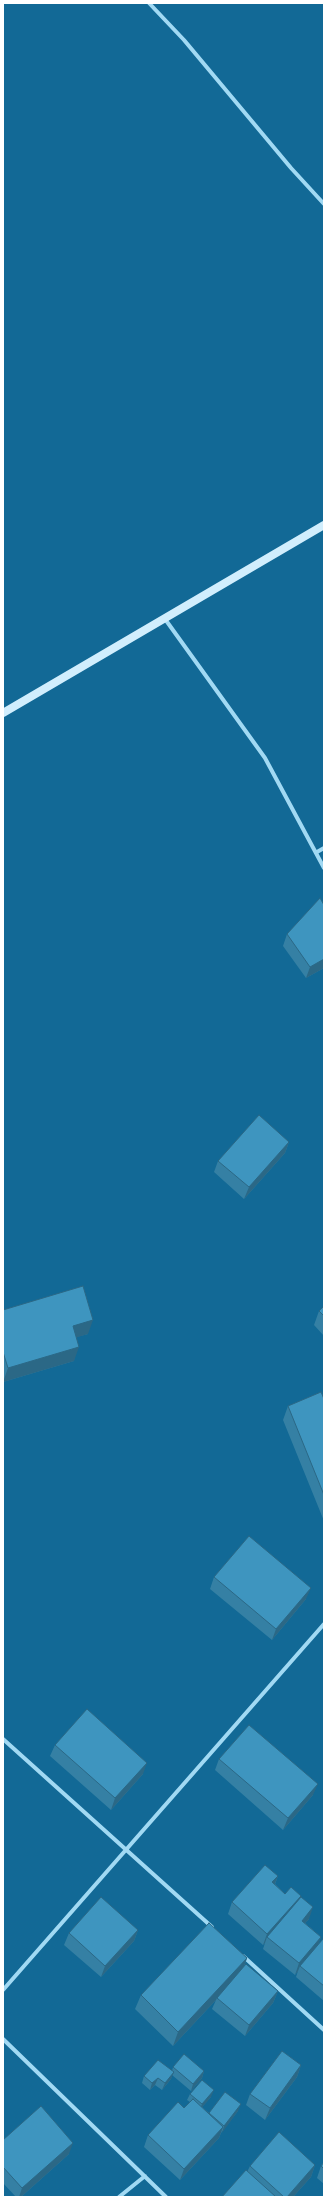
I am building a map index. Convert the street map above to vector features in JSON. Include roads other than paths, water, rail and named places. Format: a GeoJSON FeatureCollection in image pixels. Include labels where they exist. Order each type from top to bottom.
{"type":"FeatureCollection","features":[{"type":"Feature","properties":{"kind":"main road"},"geometry":{"type":"LineString","coordinates":[[3,713],[324,524]]}},
{"type":"Feature","properties":{"kind":"street"},"geometry":{"type":"LineString","coordinates":[[149,3],[184,40],[324,204]]}},
{"type":"Feature","properties":{"kind":"street"},"geometry":{"type":"LineString","coordinates":[[165,619],[209,677],[265,758],[317,852],[324,868]]}},
{"type":"Feature","properties":{"kind":"street"},"geometry":{"type":"LineString","coordinates":[[317,852],[324,848]]}},
{"type":"Feature","properties":{"kind":"street"},"geometry":{"type":"LineString","coordinates":[[3,1990],[324,1624]]}},
{"type":"Feature","properties":{"kind":"street"},"geometry":{"type":"LineString","coordinates":[[3,1739],[127,1849],[214,1929]]}},
{"type":"Feature","properties":{"kind":"street"},"geometry":{"type":"LineString","coordinates":[[237,1950],[324,2030]]}},
{"type":"Feature","properties":{"kind":"street"},"geometry":{"type":"LineString","coordinates":[[3,2039],[166,2197]]}},
{"type":"Feature","properties":{"kind":"street"},"geometry":{"type":"LineString","coordinates":[[119,2197],[145,2176]]}}]}
